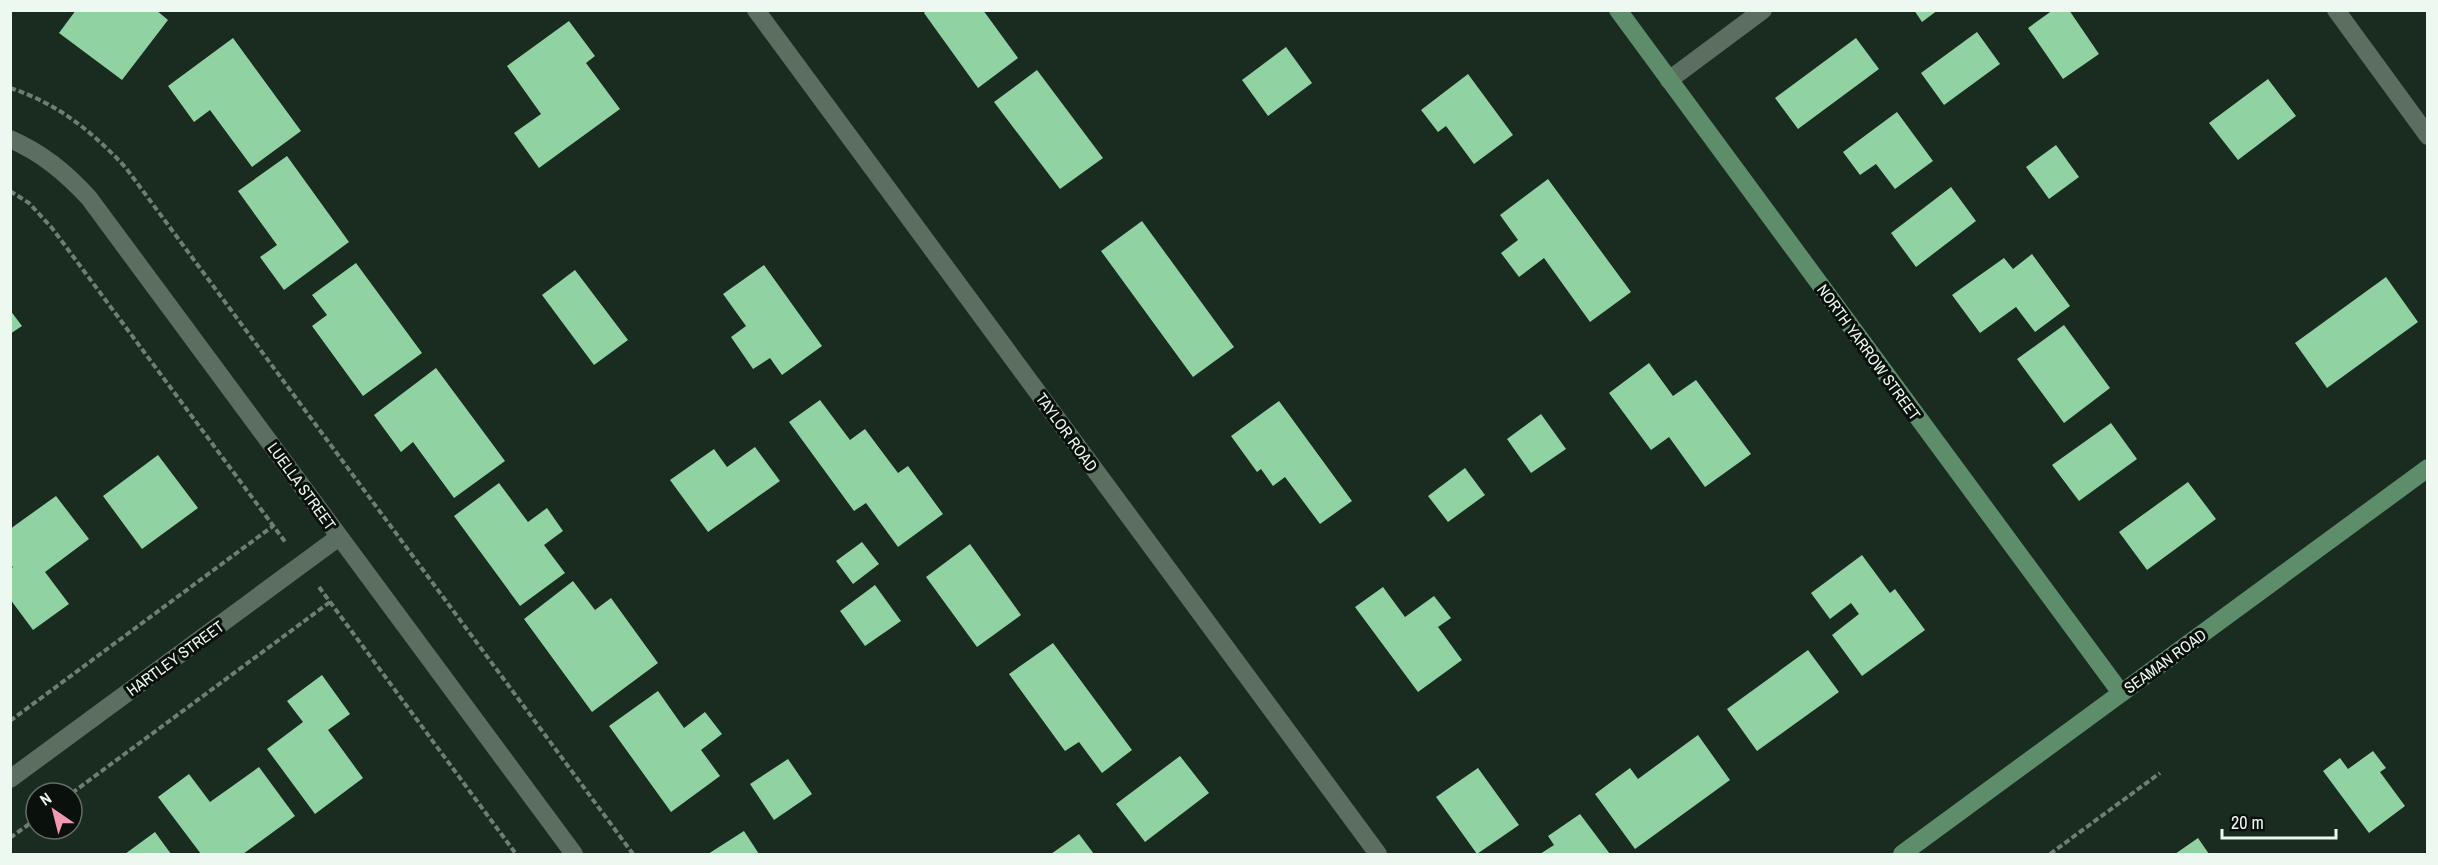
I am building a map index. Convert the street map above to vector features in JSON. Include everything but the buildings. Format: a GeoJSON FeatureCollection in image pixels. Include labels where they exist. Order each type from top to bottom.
{"type":"FeatureCollection","features":[{"type":"Feature","properties":{"kind":"street","name":"TAYLOR ROAD"},"geometry":{"type":"LineString","coordinates":[[756,10],[1378,855]]}},
{"type":"Feature","properties":{"kind":"street","name":"NORTH YARROW STREET"},"geometry":{"type":"LineString","coordinates":[[1618,10],[2121,693]]}},
{"type":"Feature","properties":{"kind":"street"},"geometry":{"type":"LineString","coordinates":[[1669,80],[1763,10]]}},
{"type":"Feature","properties":{"kind":"street"},"geometry":{"type":"LineString","coordinates":[[2336,10],[2427,136]]}},
{"type":"Feature","properties":{"kind":"street","name":"LUELLA STREET"},"geometry":{"type":"LineString","coordinates":[[10,139],[41,154],[60,168],[89,198],[574,855]]}},
{"type":"Feature","properties":{"kind":"street","name":"SEAMAN ROAD"},"geometry":{"type":"LineString","coordinates":[[1902,855],[2427,468]]}},
{"type":"Feature","properties":{"kind":"street","name":"HARTLEY STREET"},"geometry":{"type":"LineString","coordinates":[[10,780],[339,537]]}},
{"type":"Feature","properties":{"kind":"path"},"geometry":{"type":"LineString","coordinates":[[10,88],[43,101],[67,114],[91,132],[126,168],[633,855]]}},
{"type":"Feature","properties":{"kind":"path"},"geometry":{"type":"LineString","coordinates":[[10,191],[29,203],[52,228],[516,855]]}},
{"type":"Feature","properties":{"kind":"path"},"geometry":{"type":"LineString","coordinates":[[10,721],[273,526]]}},
{"type":"Feature","properties":{"kind":"path"},"geometry":{"type":"LineString","coordinates":[[84,784],[330,602]]}},
{"type":"Feature","properties":{"kind":"path"},"geometry":{"type":"LineString","coordinates":[[2050,855],[2160,773]]}},
{"type":"Feature","properties":{"kind":"path"},"geometry":{"type":"LineString","coordinates":[[10,838],[24,828]]}}]}
